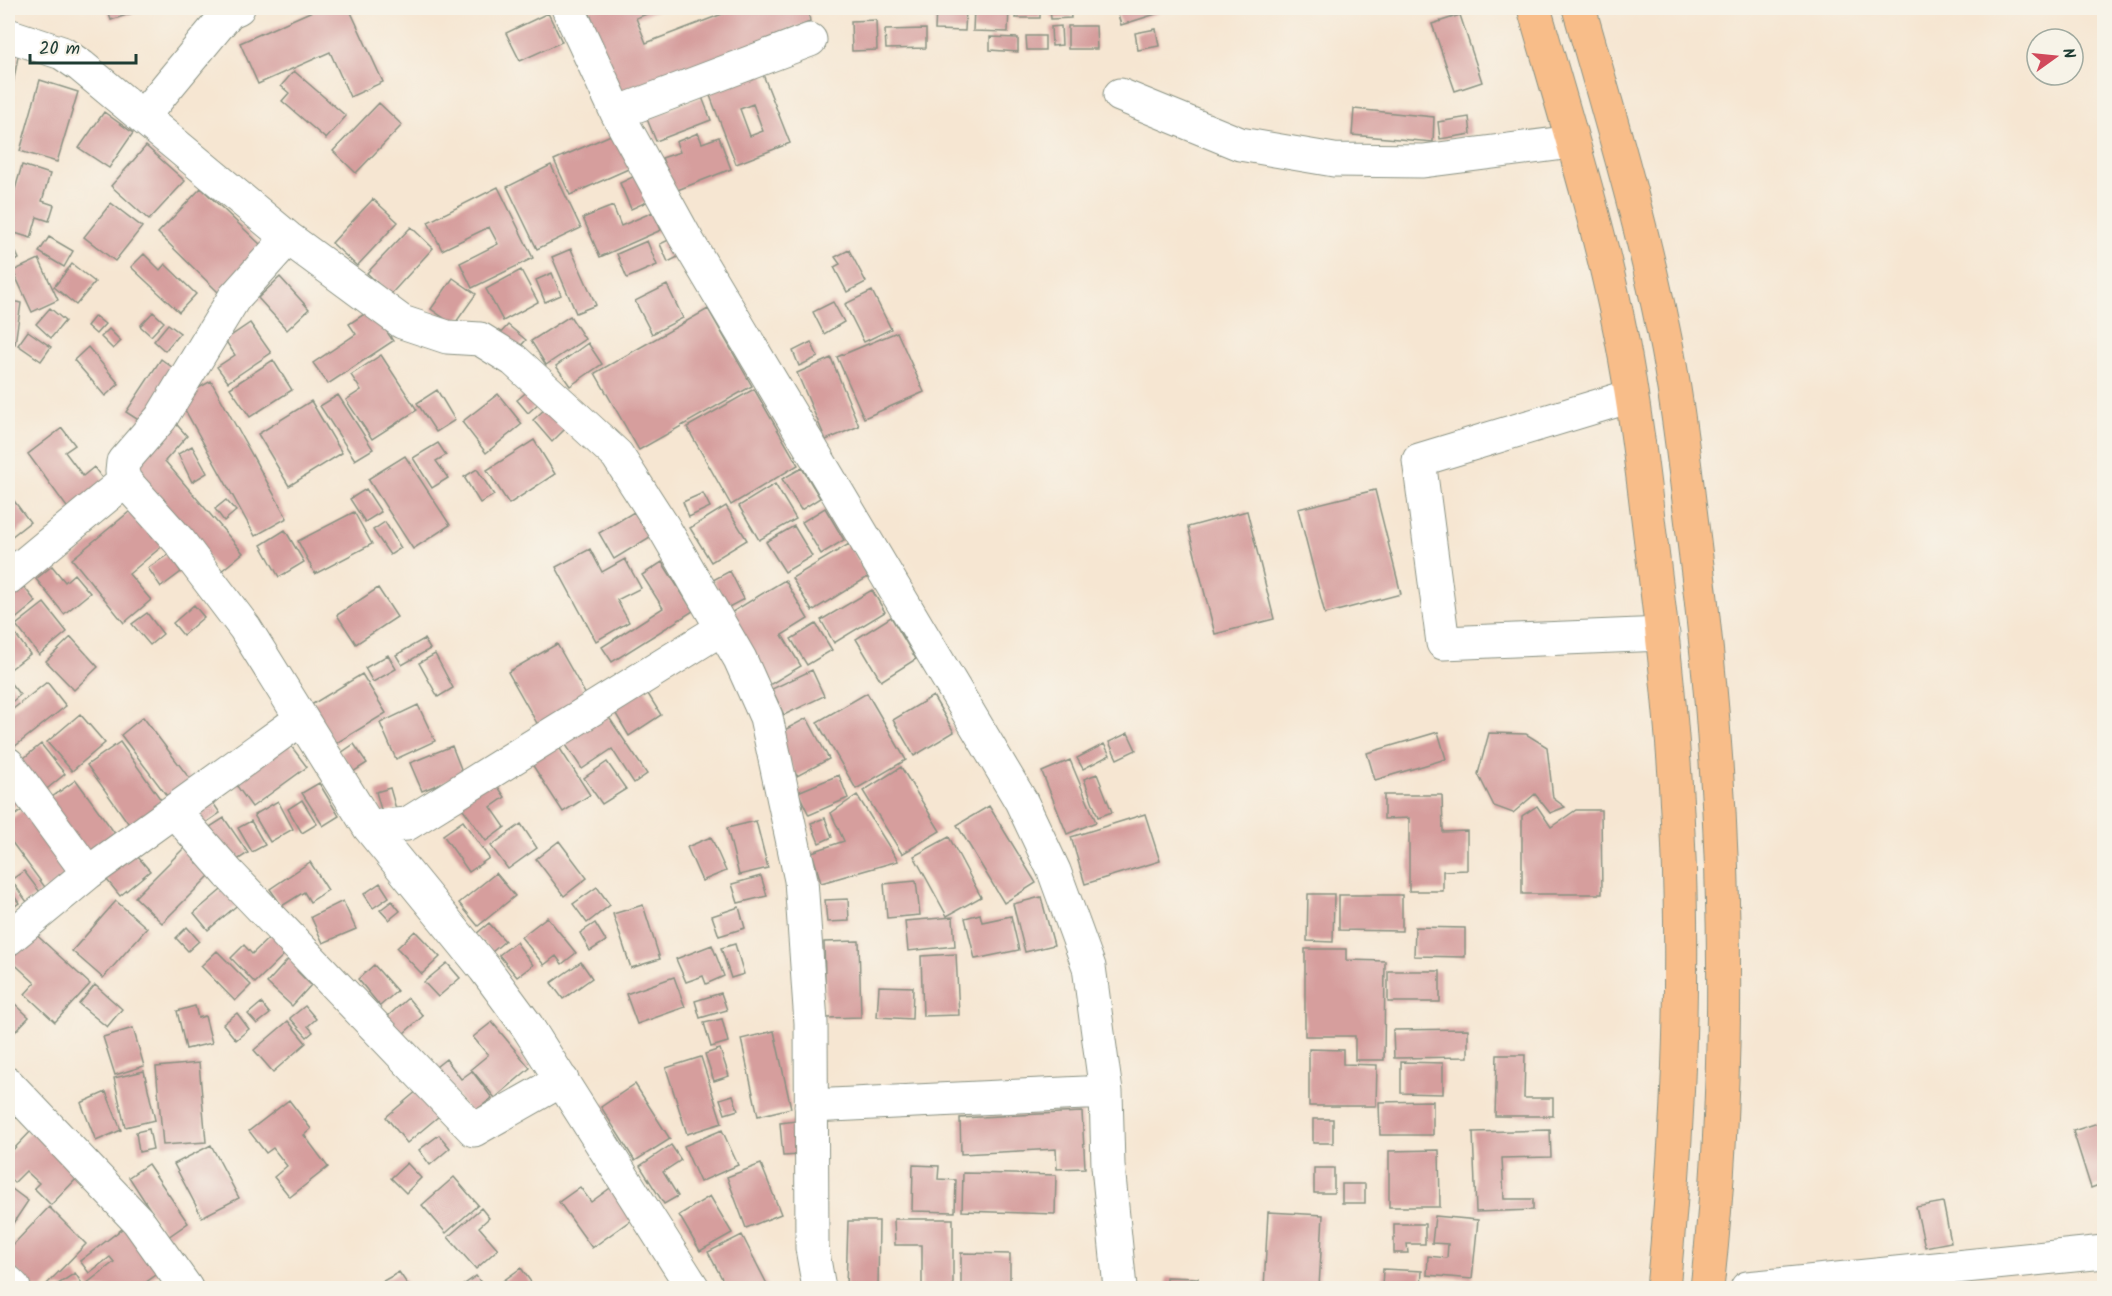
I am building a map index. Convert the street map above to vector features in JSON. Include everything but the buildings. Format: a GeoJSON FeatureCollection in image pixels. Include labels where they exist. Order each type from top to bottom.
{"type":"FeatureCollection","features":[{"type":"Feature","properties":{"kind":"main road"},"geometry":{"type":"LineString","coordinates":[[1534,8],[1595,223],[1616,313],[1631,396],[1663,634],[1678,834],[1679,996],[1672,1203],[1663,1288]]}},
{"type":"Feature","properties":{"kind":"main road"},"geometry":{"type":"LineString","coordinates":[[1579,8],[1638,216],[1664,331],[1709,659],[1722,836],[1723,1001],[1716,1211],[1707,1288]]}},
{"type":"Feature","properties":{"kind":"street"},"geometry":{"type":"LineString","coordinates":[[143,116],[229,12],[238,8]]}},
{"type":"Feature","properties":{"kind":"street"},"geometry":{"type":"LineString","coordinates":[[568,8],[617,113],[684,235],[1021,801],[1054,871],[1089,967],[1106,1092],[1108,1166],[1120,1288]]}},
{"type":"Feature","properties":{"kind":"street"},"geometry":{"type":"LineString","coordinates":[[10,26],[62,53],[143,116],[288,238],[402,322],[447,337],[480,339],[514,360],[617,455],[664,528],[740,659],[766,717],[801,880],[811,1023],[812,1248],[819,1288]]}},
{"type":"Feature","properties":{"kind":"street"},"geometry":{"type":"LineString","coordinates":[[617,113],[810,40]]}},
{"type":"Feature","properties":{"kind":"street"},"geometry":{"type":"LineString","coordinates":[[1120,95],[1240,144],[1334,160],[1423,161],[1572,142]]}},
{"type":"Feature","properties":{"kind":"street"},"geometry":{"type":"LineString","coordinates":[[288,238],[234,298],[161,418],[123,462],[122,472],[125,481],[179,541],[245,628],[369,827],[485,969],[562,1080],[693,1288]]}},
{"type":"Feature","properties":{"kind":"street"},"geometry":{"type":"LineString","coordinates":[[1631,396],[1419,460],[1443,643],[1663,634]]}},
{"type":"Feature","properties":{"kind":"street"},"geometry":{"type":"LineString","coordinates":[[10,572],[125,481]]}},
{"type":"Feature","properties":{"kind":"street"},"geometry":{"type":"LineString","coordinates":[[369,827],[407,824],[721,629]]}},
{"type":"Feature","properties":{"kind":"street"},"geometry":{"type":"LineString","coordinates":[[8,939],[88,873],[301,719]]}},
{"type":"Feature","properties":{"kind":"street"},"geometry":{"type":"LineString","coordinates":[[8,764],[88,873]]}},
{"type":"Feature","properties":{"kind":"street"},"geometry":{"type":"LineString","coordinates":[[174,811],[229,874],[474,1130],[562,1080]]}},
{"type":"Feature","properties":{"kind":"street"},"geometry":{"type":"LineString","coordinates":[[811,1106],[1106,1092]]}},
{"type":"Feature","properties":{"kind":"street"},"geometry":{"type":"LineString","coordinates":[[12,1101],[138,1221],[186,1288]]}},
{"type":"Feature","properties":{"kind":"street"},"geometry":{"type":"LineString","coordinates":[[1747,1288],[2104,1252]]}},
{"type":"Feature","properties":{"kind":"street"},"geometry":{"type":"LineString","coordinates":[[8,1282],[14,1288]]}}]}
